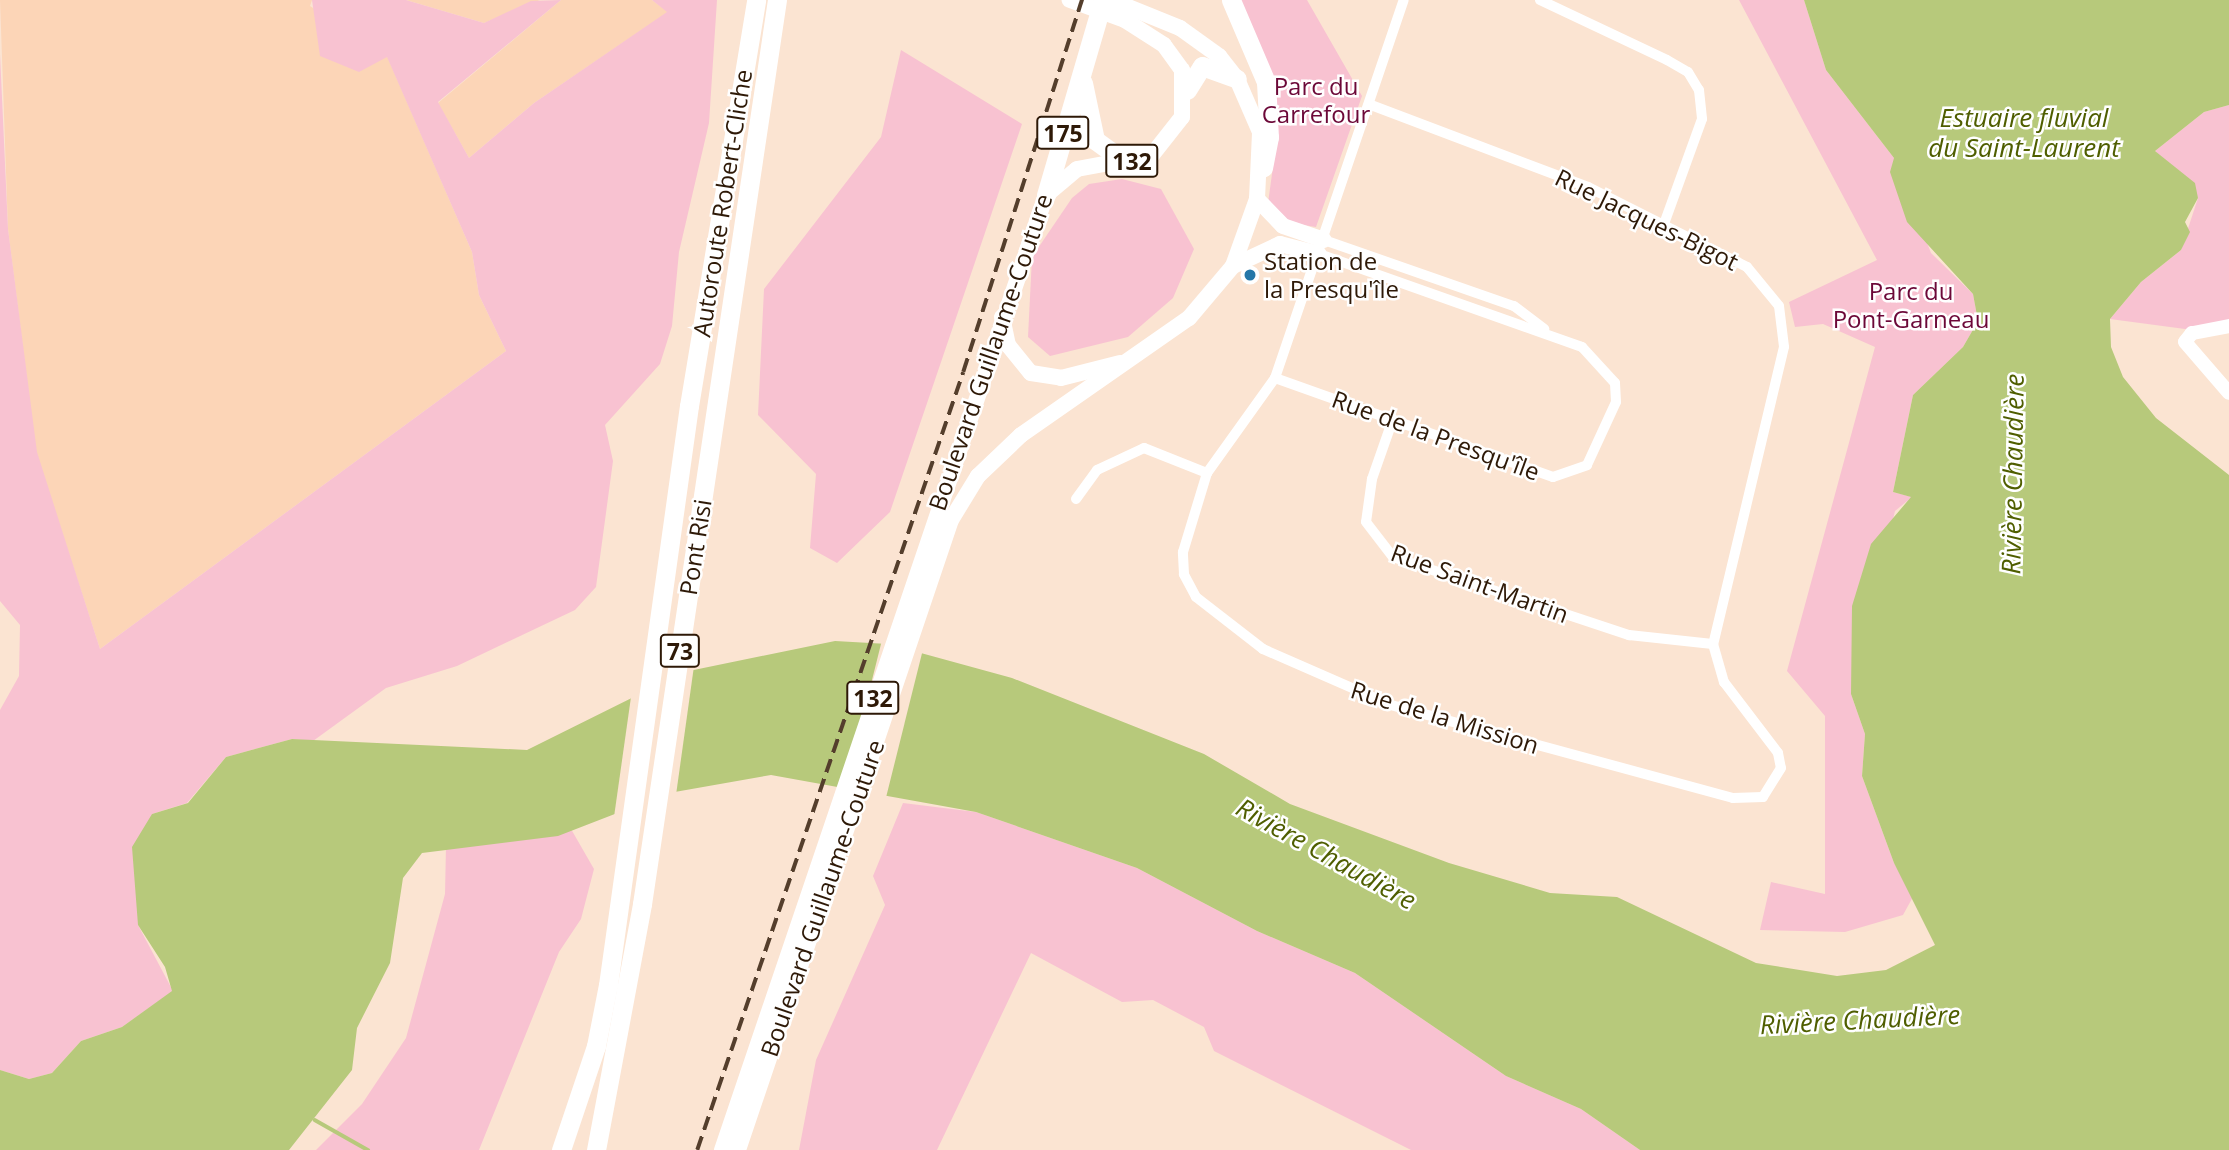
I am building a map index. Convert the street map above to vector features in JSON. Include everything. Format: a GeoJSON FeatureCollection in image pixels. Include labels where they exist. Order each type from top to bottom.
{"type":"FeatureCollection","features":[{"type":"Feature","properties":{"kind":"highway","name":"Autoroute Robert-Cliche"},"geometry":{"type":"LineString","coordinates":[[689,406],[756,0]]}},
{"type":"Feature","properties":{"kind":"highway","name":"Autoroute Robert-Cliche"},"geometry":{"type":"LineString","coordinates":[[718,398],[777,0]]}},
{"type":"Feature","properties":{"kind":"highway","name":"175"},"geometry":{"type":"LineString","coordinates":[[1082,71],[1104,0]]}},
{"type":"Feature","properties":{"kind":"highway","name":"Boulevard Guillaume-Couture"},"geometry":{"type":"LineString","coordinates":[[1231,0],[1266,82],[1269,137],[1263,167]]}},
{"type":"Feature","properties":{"kind":"highway"},"geometry":{"type":"LineString","coordinates":[[1187,90],[1202,66],[1237,79]]}},
{"type":"Feature","properties":{"kind":"highway"},"geometry":{"type":"LineString","coordinates":[[1082,71],[1095,140],[1125,162]]}},
{"type":"Feature","properties":{"kind":"highway","name":"Boulevard Guillaume-Couture"},"geometry":{"type":"LineString","coordinates":[[1046,195],[1082,71]]}},
{"type":"Feature","properties":{"kind":"highway","name":"Pont Risi"},"geometry":{"type":"LineString","coordinates":[[596,1150],[642,904],[718,398]]}},
{"type":"Feature","properties":{"kind":"highway","name":"Pont Risi"},"geometry":{"type":"LineString","coordinates":[[561,1150],[596,1046],[620,905],[689,406]]}},
{"type":"Feature","properties":{"kind":"main road"},"geometry":{"type":"LineString","coordinates":[[1070,0],[1149,33],[1174,56],[1187,90]]}},
{"type":"Feature","properties":{"kind":"main road","name":"132"},"geometry":{"type":"LineString","coordinates":[[1111,0],[1200,41],[1237,79],[1256,110],[1263,167]]}},
{"type":"Feature","properties":{"kind":"main road","name":"132"},"geometry":{"type":"LineString","coordinates":[[1046,195],[1077,169],[1152,155],[1170,140],[1187,90]]}},
{"type":"Feature","properties":{"kind":"main road","name":"Boulevard Guillaume-Couture"},"geometry":{"type":"LineString","coordinates":[[722,1150],[951,520],[978,476],[1021,435],[1135,359],[1189,318],[1233,266],[1257,199],[1263,167]]}},
{"type":"Feature","properties":{"kind":"main road","name":"Boulevard Guillaume-Couture"},"geometry":{"type":"LineString","coordinates":[[738,1150],[935,514],[1046,195]]}},
{"type":"Feature","properties":{"kind":"main road"},"geometry":{"type":"LineString","coordinates":[[1257,199],[1283,226],[1321,247]]}},
{"type":"Feature","properties":{"kind":"main road"},"geometry":{"type":"LineString","coordinates":[[1233,266],[1280,244],[1321,247]]}},
{"type":"Feature","properties":{"kind":"main road"},"geometry":{"type":"LineString","coordinates":[[1002,317],[1014,357],[1039,376],[1061,378],[1135,359]]}},
{"type":"Feature","properties":{"kind":"street","name":"Rue de la Mission"},"geometry":{"type":"LineString","coordinates":[[1404,0],[1371,106],[1275,378],[1207,473],[1183,552],[1184,574],[1196,597],[1263,649],[1391,705],[1733,798],[1763,796],[1777,777],[1778,753],[1724,682],[1713,644]]}},
{"type":"Feature","properties":{"kind":"street"},"geometry":{"type":"LineString","coordinates":[[1539,0],[1668,60],[1688,72],[1699,90],[1702,119],[1663,227]]}},
{"type":"Feature","properties":{"kind":"street","name":"Rue Jacques-Bigot"},"geometry":{"type":"LineString","coordinates":[[1371,106],[1529,162],[1747,267],[1779,306],[1784,325],[1784,347],[1713,644]]}},
{"type":"Feature","properties":{"kind":"street","name":"Rue de la Presqu'île"},"geometry":{"type":"LineString","coordinates":[[1321,247],[1514,306],[1546,331]]}},
{"type":"Feature","properties":{"kind":"street","name":"Rue de la Presqu'île"},"geometry":{"type":"LineString","coordinates":[[1275,378],[1553,477],[1576,473],[1595,455],[1616,402],[1615,383],[1583,346],[1321,247]]}},
{"type":"Feature","properties":{"kind":"street"},"geometry":{"type":"LineString","coordinates":[[2229,326],[2192,333],[2185,342],[2229,393]]}},
{"type":"Feature","properties":{"kind":"street","name":"Rue Saint-Martin"},"geometry":{"type":"LineString","coordinates":[[1393,419],[1371,479],[1366,522],[1393,557],[1629,635],[1713,644]]}},
{"type":"Feature","properties":{"kind":"street"},"geometry":{"type":"LineString","coordinates":[[1076,499],[1097,470],[1144,448],[1207,473]]}},
{"type":"Feature","properties":{"kind":"shaded area"},"geometry":{"type":"Polygon","coordinates":[[[0,0],[312,0],[310,6],[387,56],[472,252],[479,295],[506,351],[100,649],[36,452],[8,229],[0,0]]]}},
{"type":"Feature","properties":{"kind":"shaded area"},"geometry":{"type":"Polygon","coordinates":[[[406,0],[540,0],[484,23],[406,0]]]}},
{"type":"Feature","properties":{"kind":"shaded area"},"geometry":{"type":"Polygon","coordinates":[[[561,0],[652,0],[668,12],[534,103],[469,158],[438,103],[561,0]]]}},
{"type":"Feature","properties":{"kind":"green space"},"geometry":{"type":"Polygon","coordinates":[[[312,0],[406,0],[484,23],[531,1],[561,0],[438,102],[469,158],[534,103],[667,12],[652,0],[717,0],[709,123],[679,252],[672,326],[660,364],[605,425],[613,461],[596,587],[575,610],[457,666],[386,688],[313,741],[292,739],[226,757],[187,803],[152,814],[138,925],[173,991],[122,1027],[81,1041],[52,1073],[29,1079],[0,1070],[0,710],[19,676],[20,625],[0,601],[0,54],[8,229],[37,452],[100,649],[506,351],[479,295],[472,252],[387,57],[359,72],[320,56],[312,0]]]}},
{"type":"Feature","properties":{"kind":"green space","name":"Parc du Carrefour"},"geometry":{"type":"Polygon","coordinates":[[[1235,0],[1307,0],[1362,96],[1316,227],[1284,222],[1268,203],[1277,138],[1235,0]]]}},
{"type":"Feature","properties":{"kind":"green space","name":"Parc du Pont-Garneau"},"geometry":{"type":"Polygon","coordinates":[[[1739,0],[1804,0],[1826,70],[1894,158],[1931,253],[1973,294],[1978,321],[1963,347],[1913,395],[1893,492],[1912,497],[1895,511],[1851,694],[1865,734],[1862,776],[1894,863],[1914,895],[1903,915],[1845,932],[1760,930],[1771,882],[1825,894],[1825,716],[1787,671],[1875,347],[1823,324],[1795,327],[1789,302],[1877,260],[1739,0]]]}},
{"type":"Feature","properties":{"kind":"green space"},"geometry":{"type":"Polygon","coordinates":[[[901,50],[1022,124],[890,512],[837,563],[810,548],[816,474],[758,415],[764,289],[881,137],[901,50]]]}},
{"type":"Feature","properties":{"kind":"green space"},"geometry":{"type":"Polygon","coordinates":[[[2229,105],[2229,326],[2200,331],[2110,319],[2141,282],[2181,250],[2198,198],[2155,151],[2204,112],[2229,105]]]}},
{"type":"Feature","properties":{"kind":"green space"},"geometry":{"type":"Polygon","coordinates":[[[1122,179],[1161,189],[1194,249],[1173,298],[1128,337],[1050,356],[1028,337],[1032,257],[1072,198],[1089,184],[1122,179]]]}},
{"type":"Feature","properties":{"kind":"green space"},"geometry":{"type":"Polygon","coordinates":[[[903,803],[976,812],[1137,868],[1257,931],[1355,973],[1506,1076],[1581,1109],[1640,1150],[1411,1150],[1214,1051],[1204,1027],[1153,1000],[1122,1002],[1031,953],[937,1150],[799,1150],[816,1060],[885,905],[873,876],[903,803]]]}},
{"type":"Feature","properties":{"kind":"green space"},"geometry":{"type":"Polygon","coordinates":[[[571,829],[594,869],[581,919],[559,952],[479,1150],[316,1150],[362,1104],[406,1038],[445,894],[446,846],[571,829]]]}},
{"type":"Feature","properties":{"kind":"water"},"geometry":{"type":"Polygon","coordinates":[[[1804,0],[2229,0],[2229,105],[2204,112],[2155,151],[2195,183],[2198,198],[2185,222],[2190,232],[2181,250],[2141,282],[2110,319],[2111,347],[2123,377],[2156,418],[2229,475],[2229,1150],[1640,1150],[1581,1109],[1506,1076],[1355,973],[1257,931],[1137,868],[976,812],[771,775],[669,793],[558,836],[422,853],[403,878],[390,963],[357,1028],[352,1070],[289,1150],[0,1150],[0,1070],[29,1079],[52,1073],[81,1041],[122,1027],[172,991],[165,967],[138,925],[132,847],[152,814],[188,803],[226,757],[292,739],[527,750],[684,672],[835,641],[888,644],[1012,678],[1204,754],[1290,804],[1449,863],[1550,893],[1617,897],[1756,963],[1837,976],[1886,970],[1935,945],[1894,863],[1862,776],[1865,734],[1851,694],[1852,606],[1871,544],[1911,497],[1893,492],[1913,395],[1963,347],[1978,321],[1973,294],[1907,222],[1890,172],[1894,158],[1826,70],[1804,0]]]}},
{"type":"Feature","properties":{"kind":"pier"},"geometry":{"type":"Polygon","coordinates":[[[882,640],[923,650],[885,800],[845,789],[882,640]]]}},
{"type":"Feature","properties":{"kind":"pier"},"geometry":{"type":"Polygon","coordinates":[[[694,666],[676,795],[614,817],[631,697],[694,666]]]}},
{"type":"Feature","properties":{"kind":"waterway"},"geometry":{"type":"LineString","coordinates":[[315,1120],[368,1150]]}},
{"type":"Feature","properties":{"kind":"railway"},"geometry":{"type":"LineString","coordinates":[[697,1150],[963,372],[1082,0]]}},
{"type":"Feature","properties":{"kind":"place","name":"Station de la Presqu'île"},"geometry":{"type":"Point","coordinates":[1250,275]}},
{"type":"Feature","properties":{"kind":"water label","name":"Estuaire fluvial du Saint-Laurent"},"geometry":{"type":"Point","coordinates":[2024,133]}},
{"type":"Feature","properties":{"kind":"water label","name":"Rivière Chaudière"},"geometry":{"type":"Point","coordinates":[2013,474]}},
{"type":"Feature","properties":{"kind":"water label","name":"Rivière Chaudière"},"geometry":{"type":"Point","coordinates":[1326,854]}},
{"type":"Feature","properties":{"kind":"water label","name":"Rivière Chaudière"},"geometry":{"type":"Point","coordinates":[1860,1020]}}]}
